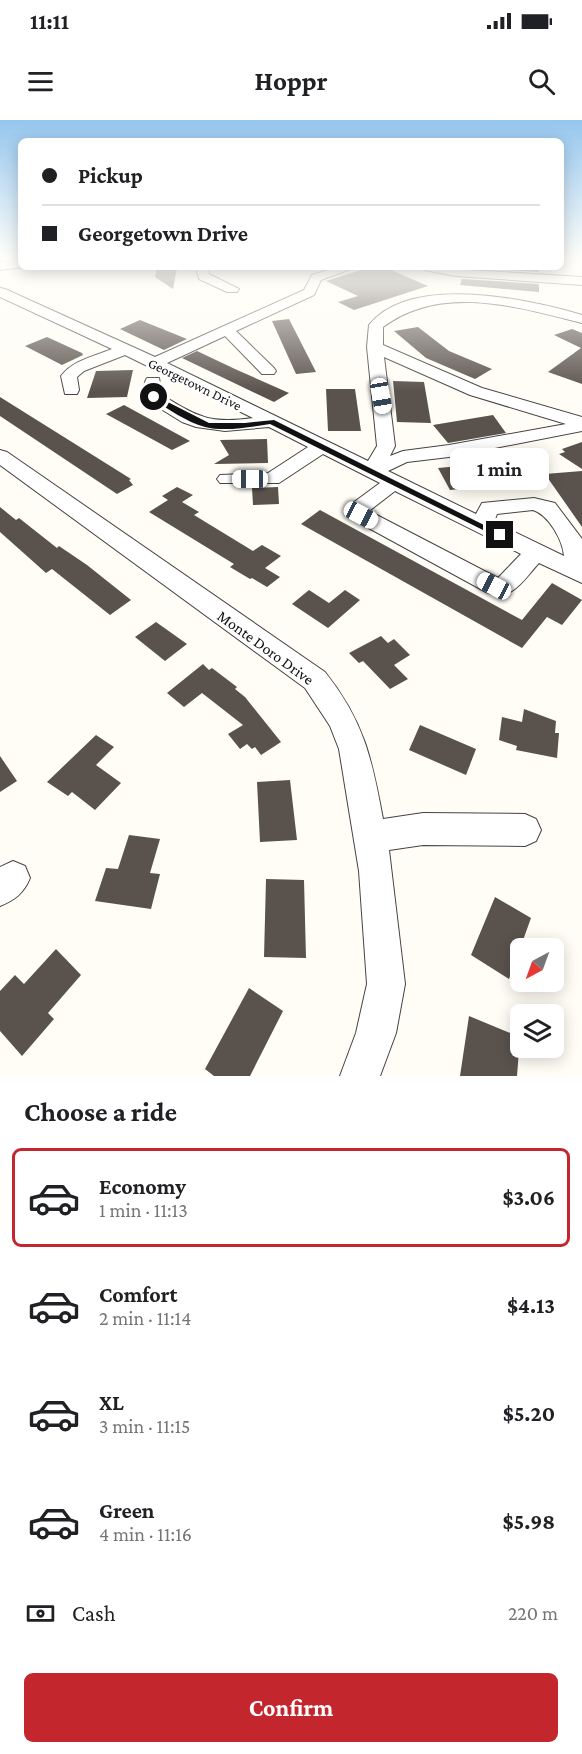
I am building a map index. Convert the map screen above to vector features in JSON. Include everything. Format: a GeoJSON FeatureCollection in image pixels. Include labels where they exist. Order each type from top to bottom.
{"type":"FeatureCollection","features":[{"type":"Feature","properties":{"kind":"street","name":"Georgetown Drive"},"geometry":{"type":"LineString","coordinates":[[25,304],[124,350],[154,372],[271,421],[575,572]]}},
{"type":"Feature","properties":{"kind":"street"},"geometry":{"type":"LineString","coordinates":[[271,421],[245,425],[208,425],[194,420],[154,397],[154,372],[227,330],[284,304]]}},
{"type":"Feature","properties":{"kind":"street"},"geometry":{"type":"LineString","coordinates":[[371,471],[386,446],[375,347],[376,325],[387,314],[402,307],[419,304]]}},
{"type":"Feature","properties":{"kind":"street"},"geometry":{"type":"LineString","coordinates":[[520,304],[550,309],[582,320]]}},
{"type":"Feature","properties":{"kind":"street"},"geometry":{"type":"LineString","coordinates":[[227,330],[268,371]]}},
{"type":"Feature","properties":{"kind":"street"},"geometry":{"type":"LineString","coordinates":[[375,347],[460,387],[533,412],[582,424]]}},
{"type":"Feature","properties":{"kind":"street"},"geometry":{"type":"LineString","coordinates":[[71,390],[69,376],[78,368],[124,350]]}},
{"type":"Feature","properties":{"kind":"street"},"geometry":{"type":"LineString","coordinates":[[371,471],[403,457],[449,451],[582,424]]}},
{"type":"Feature","properties":{"kind":"street"},"geometry":{"type":"LineString","coordinates":[[227,479],[272,479],[322,446]]}},
{"type":"Feature","properties":{"kind":"street","name":"Monte Doro Drive"},"geometry":{"type":"LineString","coordinates":[[0,456],[315,680],[333,702],[352,743],[370,837],[386,984],[376,1034],[360,1076]]}},
{"type":"Feature","properties":{"kind":"street"},"geometry":{"type":"LineString","coordinates":[[394,482],[357,510],[361,515],[494,586],[499,588],[504,586],[536,553]]}},
{"type":"Feature","properties":{"kind":"street"},"geometry":{"type":"LineString","coordinates":[[482,526],[489,508],[534,504],[548,508],[574,544],[575,572]]}},
{"type":"Feature","properties":{"kind":"street"},"geometry":{"type":"LineString","coordinates":[[370,837],[423,829],[525,830]]}},
{"type":"Feature","properties":{"kind":"building"},"geometry":{"type":"Polygon","coordinates":[[[341,304],[374,304],[354,310],[341,304]]]}},
{"type":"Feature","properties":{"kind":"building"},"geometry":{"type":"Polygon","coordinates":[[[289,319],[316,372],[296,374],[272,321],[289,319]]]}},
{"type":"Feature","properties":{"kind":"building"},"geometry":{"type":"Polygon","coordinates":[[[140,320],[187,339],[164,350],[120,329],[140,320]]]}},
{"type":"Feature","properties":{"kind":"building"},"geometry":{"type":"Polygon","coordinates":[[[418,327],[449,351],[492,369],[475,379],[426,358],[394,331],[418,327]]]}},
{"type":"Feature","properties":{"kind":"building"},"geometry":{"type":"Polygon","coordinates":[[[572,329],[582,333],[582,384],[548,372],[581,348],[554,335],[572,329]]]}},
{"type":"Feature","properties":{"kind":"building"},"geometry":{"type":"Polygon","coordinates":[[[47,337],[83,355],[62,365],[25,346],[47,337]]]}},
{"type":"Feature","properties":{"kind":"building"},"geometry":{"type":"Polygon","coordinates":[[[197,351],[289,393],[274,402],[182,358],[197,351]]]}},
{"type":"Feature","properties":{"kind":"building"},"geometry":{"type":"Polygon","coordinates":[[[133,370],[127,397],[87,398],[96,371],[133,370]]]}},
{"type":"Feature","properties":{"kind":"building"},"geometry":{"type":"Polygon","coordinates":[[[393,381],[424,382],[431,423],[397,422],[393,381]]]}},
{"type":"Feature","properties":{"kind":"building"},"geometry":{"type":"Polygon","coordinates":[[[326,389],[355,389],[361,431],[328,431],[326,389]]]}},
{"type":"Feature","properties":{"kind":"building"},"geometry":{"type":"Polygon","coordinates":[[[0,397],[131,479],[129,480],[133,485],[117,494],[0,416],[0,397]]]}},
{"type":"Feature","properties":{"kind":"building"},"geometry":{"type":"Polygon","coordinates":[[[124,405],[190,441],[172,450],[106,414],[124,405]]]}},
{"type":"Feature","properties":{"kind":"building"},"geometry":{"type":"Polygon","coordinates":[[[493,415],[506,433],[448,443],[433,425],[493,415]]]}},
{"type":"Feature","properties":{"kind":"building"},"geometry":{"type":"Polygon","coordinates":[[[267,439],[268,463],[214,464],[229,455],[220,440],[267,439]]]}},
{"type":"Feature","properties":{"kind":"building"},"geometry":{"type":"Polygon","coordinates":[[[582,442],[582,469],[559,454],[565,452],[562,449],[582,442]]]}},
{"type":"Feature","properties":{"kind":"building"},"geometry":{"type":"Polygon","coordinates":[[[525,460],[540,481],[450,490],[438,468],[525,460]]]}},
{"type":"Feature","properties":{"kind":"building"},"geometry":{"type":"Polygon","coordinates":[[[582,471],[582,527],[545,474],[582,471]]]}},
{"type":"Feature","properties":{"kind":"building"},"geometry":{"type":"Polygon","coordinates":[[[177,487],[193,495],[182,502],[199,512],[194,515],[253,551],[262,545],[281,556],[265,568],[280,577],[267,587],[250,579],[230,567],[234,564],[149,512],[168,500],[162,496],[177,487]]]}},
{"type":"Feature","properties":{"kind":"building"},"geometry":{"type":"Polygon","coordinates":[[[278,487],[279,504],[253,505],[252,488],[278,487]]]}},
{"type":"Feature","properties":{"kind":"building"},"geometry":{"type":"Polygon","coordinates":[[[0,507],[16,520],[19,518],[57,548],[59,546],[87,565],[131,600],[110,615],[52,569],[46,573],[0,532],[0,507]]]}},
{"type":"Feature","properties":{"kind":"building"},"geometry":{"type":"Polygon","coordinates":[[[320,510],[522,620],[552,583],[582,600],[562,625],[547,617],[522,648],[301,524],[320,510]]]}},
{"type":"Feature","properties":{"kind":"building"},"geometry":{"type":"Polygon","coordinates":[[[309,590],[329,603],[345,590],[360,600],[328,628],[292,604],[309,590]]]}},
{"type":"Feature","properties":{"kind":"building"},"geometry":{"type":"Polygon","coordinates":[[[156,622],[187,644],[165,661],[135,637],[156,622]]]}},
{"type":"Feature","properties":{"kind":"building"},"geometry":{"type":"Polygon","coordinates":[[[381,636],[388,643],[394,639],[410,655],[394,665],[408,679],[390,689],[363,661],[359,663],[349,653],[381,636]]]}},
{"type":"Feature","properties":{"kind":"building"},"geometry":{"type":"Polygon","coordinates":[[[203,664],[237,687],[235,689],[245,697],[281,742],[261,755],[255,747],[252,749],[247,744],[240,749],[228,734],[243,725],[202,693],[184,707],[167,693],[203,664]]]}},
{"type":"Feature","properties":{"kind":"building"},"geometry":{"type":"Polygon","coordinates":[[[524,709],[556,721],[555,733],[559,733],[557,758],[516,750],[517,746],[499,740],[502,717],[522,722],[524,709]]]}},
{"type":"Feature","properties":{"kind":"building"},"geometry":{"type":"Polygon","coordinates":[[[420,725],[476,749],[466,775],[409,750],[420,725]]]}},
{"type":"Feature","properties":{"kind":"building"},"geometry":{"type":"Polygon","coordinates":[[[96,735],[114,747],[96,765],[121,783],[95,810],[72,792],[68,796],[47,782],[96,735]]]}},
{"type":"Feature","properties":{"kind":"building"},"geometry":{"type":"Polygon","coordinates":[[[0,756],[17,781],[0,792],[0,756]]]}},
{"type":"Feature","properties":{"kind":"building"},"geometry":{"type":"Polygon","coordinates":[[[290,780],[297,840],[260,842],[257,782],[290,780]]]}},
{"type":"Feature","properties":{"kind":"building"},"geometry":{"type":"Polygon","coordinates":[[[129,835],[160,839],[150,873],[160,874],[151,909],[95,901],[106,868],[118,869],[129,835]]]}},
{"type":"Feature","properties":{"kind":"building"},"geometry":{"type":"Polygon","coordinates":[[[266,879],[304,880],[306,958],[264,957],[266,879]]]}},
{"type":"Feature","properties":{"kind":"building"},"geometry":{"type":"Polygon","coordinates":[[[495,897],[531,918],[524,938],[510,938],[509,979],[471,955],[495,897]]]}},
{"type":"Feature","properties":{"kind":"building"},"geometry":{"type":"Polygon","coordinates":[[[56,949],[81,975],[48,1013],[54,1019],[22,1056],[0,1031],[0,991],[15,975],[24,984],[56,949]]]}},
{"type":"Feature","properties":{"kind":"building"},"geometry":{"type":"Polygon","coordinates":[[[249,988],[283,1011],[250,1076],[214,1076],[205,1069],[249,988]]]}},
{"type":"Feature","properties":{"kind":"building"},"geometry":{"type":"Polygon","coordinates":[[[469,1016],[510,1033],[510,1058],[518,1058],[517,1076],[460,1076],[469,1016]]]}},
{"type":"Feature","properties":{"kind":"route"},"geometry":{"type":"LineString","coordinates":[[154,397],[194,420],[208,425],[245,425],[271,421],[500,535]]}}]}
